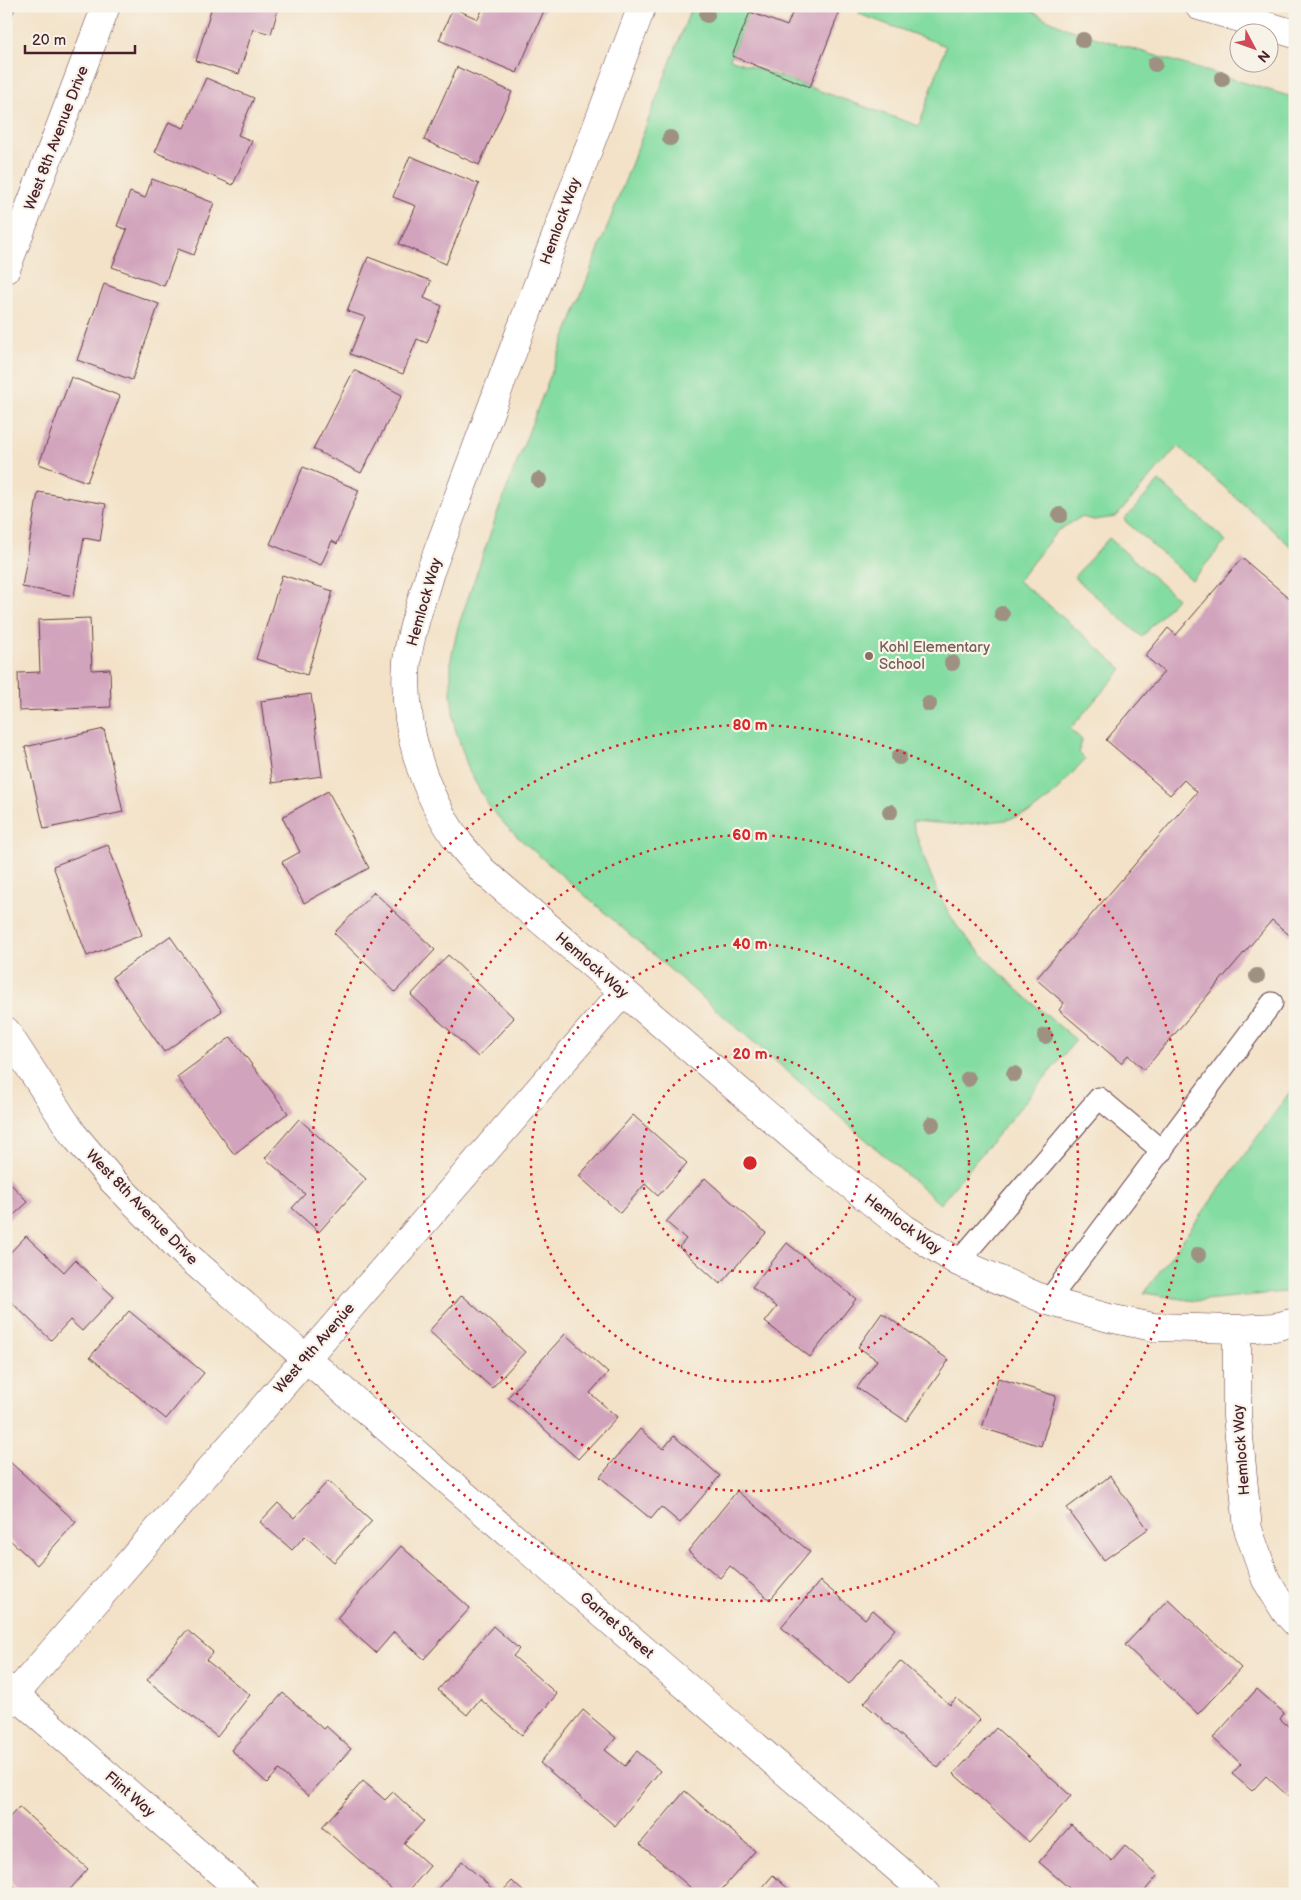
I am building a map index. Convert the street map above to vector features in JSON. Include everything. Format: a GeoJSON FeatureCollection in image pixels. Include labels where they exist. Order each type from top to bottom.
{"type":"FeatureCollection","features":[{"type":"Feature","properties":{"kind":"street","name":"West 8th Avenue Drive"},"geometry":{"type":"LineString","coordinates":[[6,270],[106,6]]}},
{"type":"Feature","properties":{"kind":"street","name":"Hemlock Way"},"geometry":{"type":"LineString","coordinates":[[642,6],[430,572],[418,610],[407,659],[407,687],[410,730],[423,776],[434,802],[460,844],[482,870],[822,1162],[904,1228],[958,1262],[1048,1302],[1153,1327],[1237,1329],[1237,1416],[1248,1529],[1266,1580],[1285,1611],[1295,1622]]}},
{"type":"Feature","properties":{"kind":"street"},"geometry":{"type":"LineString","coordinates":[[1206,7],[1295,34]]}},
{"type":"Feature","properties":{"kind":"street","name":"West 9th Avenue"},"geometry":{"type":"LineString","coordinates":[[9,1696],[623,992]]}},
{"type":"Feature","properties":{"kind":"street","name":"West 8th Avenue Drive"},"geometry":{"type":"LineString","coordinates":[[6,1032],[73,1134],[113,1181],[185,1254],[306,1357]]}},
{"type":"Feature","properties":{"kind":"street"},"geometry":{"type":"LineString","coordinates":[[1237,1329],[1275,1326],[1295,1322]]}},
{"type":"Feature","properties":{"kind":"street","name":"Garnet Street"},"geometry":{"type":"LineString","coordinates":[[306,1357],[928,1894]]}},
{"type":"Feature","properties":{"kind":"street","name":"Flint Way"},"geometry":{"type":"LineString","coordinates":[[9,1696],[245,1894]]}},
{"type":"Feature","properties":{"kind":"lane"},"geometry":{"type":"LineString","coordinates":[[1048,1302],[1272,1003]]}},
{"type":"Feature","properties":{"kind":"lane"},"geometry":{"type":"LineString","coordinates":[[958,1262],[1099,1098],[1162,1151]]}},
{"type":"Feature","properties":{"kind":"green space","name":"Kohl Elementary School"},"geometry":{"type":"Polygon","coordinates":[[[692,6],[751,6],[730,59],[919,126],[946,46],[859,14],[862,6],[1024,6],[1042,17],[1071,30],[1295,98],[1295,550],[1178,446],[1116,517],[1094,520],[1081,517],[1057,531],[1018,581],[1044,601],[1122,669],[1070,729],[1082,740],[1079,753],[1085,759],[1052,796],[1031,812],[1006,820],[961,825],[912,821],[936,889],[957,926],[1013,985],[1076,1040],[940,1204],[512,832],[490,808],[469,771],[455,728],[451,694],[451,659],[458,627],[496,517],[692,6]]]}},
{"type":"Feature","properties":{"kind":"green space"},"geometry":{"type":"Polygon","coordinates":[[[1159,481],[1226,541],[1192,580],[1124,520],[1159,481]]]}},
{"type":"Feature","properties":{"kind":"green space"},"geometry":{"type":"Polygon","coordinates":[[[1109,538],[1177,598],[1142,637],[1074,577],[1109,538]]]}},
{"type":"Feature","properties":{"kind":"green space"},"geometry":{"type":"Polygon","coordinates":[[[1295,1085],[1295,1291],[1195,1301],[1144,1293],[1295,1085]]]}},
{"type":"Feature","properties":{"kind":"building"},"geometry":{"type":"Polygon","coordinates":[[[6,6],[16,6],[12,15],[6,13],[6,6]]]}},
{"type":"Feature","properties":{"kind":"building"},"geometry":{"type":"Polygon","coordinates":[[[212,6],[279,6],[271,34],[253,29],[239,74],[196,61],[212,6]]]}},
{"type":"Feature","properties":{"kind":"building"},"geometry":{"type":"Polygon","coordinates":[[[484,6],[546,6],[517,73],[439,40],[453,8],[478,19],[484,6]]]}},
{"type":"Feature","properties":{"kind":"building"},"geometry":{"type":"Polygon","coordinates":[[[795,6],[837,6],[841,8],[810,87],[732,56],[750,12],[787,26],[795,6]]]}},
{"type":"Feature","properties":{"kind":"building"},"geometry":{"type":"Polygon","coordinates":[[[457,67],[512,92],[479,165],[424,140],[457,67]]]}},
{"type":"Feature","properties":{"kind":"building"},"geometry":{"type":"Polygon","coordinates":[[[206,78],[254,98],[238,135],[252,141],[233,185],[155,152],[169,122],[184,128],[206,78]]]}},
{"type":"Feature","properties":{"kind":"building"},"geometry":{"type":"Polygon","coordinates":[[[410,156],[479,184],[446,264],[399,244],[416,206],[393,197],[410,156]]]}},
{"type":"Feature","properties":{"kind":"building"},"geometry":{"type":"Polygon","coordinates":[[[152,179],[214,203],[194,255],[178,249],[164,286],[112,267],[127,230],[117,226],[130,192],[145,198],[152,179]]]}},
{"type":"Feature","properties":{"kind":"building"},"geometry":{"type":"Polygon","coordinates":[[[368,257],[431,281],[424,298],[442,306],[427,343],[417,339],[403,374],[350,354],[365,317],[347,311],[368,257]]]}},
{"type":"Feature","properties":{"kind":"building"},"geometry":{"type":"Polygon","coordinates":[[[104,284],[159,304],[132,380],[77,360],[104,284]]]}},
{"type":"Feature","properties":{"kind":"building"},"geometry":{"type":"Polygon","coordinates":[[[354,370],[402,395],[361,473],[313,449],[354,370]]]}},
{"type":"Feature","properties":{"kind":"building"},"geometry":{"type":"Polygon","coordinates":[[[71,377],[120,396],[87,482],[39,464],[71,377]]]}},
{"type":"Feature","properties":{"kind":"building"},"geometry":{"type":"Polygon","coordinates":[[[303,467],[359,490],[337,544],[332,541],[321,565],[270,544],[303,467]]]}},
{"type":"Feature","properties":{"kind":"building"},"geometry":{"type":"Polygon","coordinates":[[[38,492],[106,504],[100,541],[84,538],[74,596],[22,587],[38,492]]]}},
{"type":"Feature","properties":{"kind":"building"},"geometry":{"type":"Polygon","coordinates":[[[1242,558],[1295,603],[1295,940],[1272,920],[1144,1070],[1128,1055],[1121,1063],[1059,1010],[1064,1003],[1036,979],[1197,792],[1184,780],[1170,795],[1106,740],[1164,672],[1145,656],[1168,628],[1176,635],[1242,558]]]}},
{"type":"Feature","properties":{"kind":"building"},"geometry":{"type":"Polygon","coordinates":[[[282,575],[333,591],[307,675],[256,659],[282,575]]]}},
{"type":"Feature","properties":{"kind":"building"},"geometry":{"type":"Polygon","coordinates":[[[90,618],[92,670],[110,669],[111,707],[19,711],[18,673],[40,672],[38,620],[90,618]]]}},
{"type":"Feature","properties":{"kind":"building"},"geometry":{"type":"Polygon","coordinates":[[[311,694],[322,776],[272,783],[261,701],[311,694]]]}},
{"type":"Feature","properties":{"kind":"building"},"geometry":{"type":"Polygon","coordinates":[[[104,729],[123,812],[44,829],[25,747],[104,729]]]}},
{"type":"Feature","properties":{"kind":"building"},"geometry":{"type":"Polygon","coordinates":[[[328,791],[369,868],[304,903],[282,862],[300,852],[282,817],[328,791]]]}},
{"type":"Feature","properties":{"kind":"building"},"geometry":{"type":"Polygon","coordinates":[[[108,845],[142,935],[87,956],[53,866],[108,845]]]}},
{"type":"Feature","properties":{"kind":"building"},"geometry":{"type":"Polygon","coordinates":[[[374,892],[435,950],[395,992],[334,933],[374,892]]]}},
{"type":"Feature","properties":{"kind":"building"},"geometry":{"type":"Polygon","coordinates":[[[170,936],[222,1011],[164,1052],[112,977],[170,936]]]}},
{"type":"Feature","properties":{"kind":"building"},"geometry":{"type":"Polygon","coordinates":[[[448,955],[514,1018],[478,1057],[411,995],[448,955]]]}},
{"type":"Feature","properties":{"kind":"building"},"geometry":{"type":"Polygon","coordinates":[[[231,1037],[288,1113],[234,1154],[177,1077],[231,1037]]]}},
{"type":"Feature","properties":{"kind":"building"},"geometry":{"type":"Polygon","coordinates":[[[633,1115],[687,1163],[658,1196],[645,1184],[620,1213],[579,1176],[633,1115]]]}},
{"type":"Feature","properties":{"kind":"building"},"geometry":{"type":"Polygon","coordinates":[[[299,1119],[366,1179],[319,1232],[292,1208],[305,1194],[265,1158],[299,1119]]]}},
{"type":"Feature","properties":{"kind":"building"},"geometry":{"type":"Polygon","coordinates":[[[705,1178],[766,1233],[720,1284],[679,1247],[686,1239],[666,1222],[705,1178]]]}},
{"type":"Feature","properties":{"kind":"building"},"geometry":{"type":"Polygon","coordinates":[[[6,1179],[28,1202],[6,1222],[6,1179]]]}},
{"type":"Feature","properties":{"kind":"building"},"geometry":{"type":"Polygon","coordinates":[[[26,1236],[64,1272],[75,1260],[114,1297],[82,1331],[70,1320],[51,1340],[6,1297],[6,1257],[26,1236]]]}},
{"type":"Feature","properties":{"kind":"building"},"geometry":{"type":"Polygon","coordinates":[[[787,1243],[856,1299],[810,1357],[765,1322],[777,1307],[752,1287],[787,1243]]]}},
{"type":"Feature","properties":{"kind":"building"},"geometry":{"type":"Polygon","coordinates":[[[462,1295],[525,1352],[492,1388],[429,1331],[462,1295]]]}},
{"type":"Feature","properties":{"kind":"building"},"geometry":{"type":"Polygon","coordinates":[[[129,1311],[204,1373],[166,1419],[90,1357],[129,1311]]]}},
{"type":"Feature","properties":{"kind":"building"},"geometry":{"type":"Polygon","coordinates":[[[882,1313],[949,1360],[906,1421],[857,1388],[877,1360],[858,1347],[882,1313]]]}},
{"type":"Feature","properties":{"kind":"building"},"geometry":{"type":"Polygon","coordinates":[[[565,1334],[608,1373],[590,1393],[617,1417],[578,1459],[508,1397],[565,1334]]]}},
{"type":"Feature","properties":{"kind":"building"},"geometry":{"type":"Polygon","coordinates":[[[998,1378],[1056,1396],[1041,1446],[982,1428],[998,1378]]]}},
{"type":"Feature","properties":{"kind":"building"},"geometry":{"type":"Polygon","coordinates":[[[640,1429],[663,1449],[674,1436],[720,1476],[680,1523],[661,1507],[651,1519],[600,1477],[640,1429]]]}},
{"type":"Feature","properties":{"kind":"building"},"geometry":{"type":"Polygon","coordinates":[[[9,1461],[76,1522],[37,1565],[9,1539],[6,1542],[6,1464],[9,1461]]]}},
{"type":"Feature","properties":{"kind":"building"},"geometry":{"type":"Polygon","coordinates":[[[1110,1476],[1148,1529],[1104,1560],[1067,1508],[1110,1476]]]}},
{"type":"Feature","properties":{"kind":"building"},"geometry":{"type":"Polygon","coordinates":[[[328,1481],[372,1521],[334,1562],[305,1536],[292,1550],[260,1522],[278,1503],[294,1518],[328,1481]]]}},
{"type":"Feature","properties":{"kind":"building"},"geometry":{"type":"Polygon","coordinates":[[[737,1491],[810,1552],[770,1600],[730,1566],[720,1578],[688,1551],[737,1491]]]}},
{"type":"Feature","properties":{"kind":"building"},"geometry":{"type":"Polygon","coordinates":[[[401,1546],[470,1608],[424,1659],[394,1632],[376,1653],[337,1618],[401,1546]]]}},
{"type":"Feature","properties":{"kind":"building"},"geometry":{"type":"Polygon","coordinates":[[[820,1581],[865,1619],[873,1610],[895,1629],[849,1684],[781,1627],[820,1581]]]}},
{"type":"Feature","properties":{"kind":"building"},"geometry":{"type":"Polygon","coordinates":[[[1168,1599],[1241,1668],[1198,1714],[1125,1645],[1168,1599]]]}},
{"type":"Feature","properties":{"kind":"building"},"geometry":{"type":"Polygon","coordinates":[[[493,1626],[519,1649],[513,1656],[557,1694],[522,1735],[480,1699],[467,1715],[438,1690],[493,1626]]]}},
{"type":"Feature","properties":{"kind":"building"},"geometry":{"type":"Polygon","coordinates":[[[187,1630],[213,1652],[206,1660],[250,1695],[217,1737],[147,1680],[187,1630]]]}},
{"type":"Feature","properties":{"kind":"building"},"geometry":{"type":"Polygon","coordinates":[[[900,1661],[950,1705],[956,1698],[980,1720],[938,1768],[864,1703],[900,1661]]]}},
{"type":"Feature","properties":{"kind":"building"},"geometry":{"type":"Polygon","coordinates":[[[1257,1689],[1284,1713],[1280,1719],[1295,1732],[1295,1789],[1288,1796],[1266,1776],[1252,1791],[1232,1774],[1241,1764],[1213,1738],[1257,1689]]]}},
{"type":"Feature","properties":{"kind":"building"},"geometry":{"type":"Polygon","coordinates":[[[283,1693],[323,1729],[326,1726],[351,1749],[308,1796],[279,1770],[267,1783],[231,1750],[283,1693]]]}},
{"type":"Feature","properties":{"kind":"building"},"geometry":{"type":"Polygon","coordinates":[[[583,1710],[616,1738],[605,1750],[625,1766],[637,1751],[660,1771],[615,1826],[540,1763],[583,1710]]]}},
{"type":"Feature","properties":{"kind":"building"},"geometry":{"type":"Polygon","coordinates":[[[996,1728],[1071,1796],[1029,1842],[954,1774],[996,1728]]]}},
{"type":"Feature","properties":{"kind":"building"},"geometry":{"type":"Polygon","coordinates":[[[363,1781],[385,1800],[393,1792],[424,1821],[404,1843],[430,1866],[406,1894],[397,1894],[322,1827],[363,1781]]]}},
{"type":"Feature","properties":{"kind":"building"},"geometry":{"type":"Polygon","coordinates":[[[685,1791],[755,1851],[718,1894],[698,1894],[640,1844],[685,1791]]]}},
{"type":"Feature","properties":{"kind":"building"},"geometry":{"type":"Polygon","coordinates":[[[19,1807],[88,1869],[66,1894],[23,1894],[8,1880],[6,1881],[6,1821],[19,1807]]]}},
{"type":"Feature","properties":{"kind":"building"},"geometry":{"type":"Polygon","coordinates":[[[1071,1825],[1112,1861],[1125,1846],[1158,1875],[1142,1894],[1076,1894],[1039,1862],[1071,1825]]]}},
{"type":"Feature","properties":{"kind":"building"},"geometry":{"type":"Polygon","coordinates":[[[462,1861],[498,1894],[433,1894],[462,1861]]]}},
{"type":"Feature","properties":{"kind":"building"},"geometry":{"type":"Polygon","coordinates":[[[773,1875],[794,1894],[757,1894],[773,1875]]]}},
{"type":"Feature","properties":{"kind":"building"},"geometry":{"type":"Polygon","coordinates":[[[512,1881],[526,1894],[500,1894],[512,1881]]]}},
{"type":"Feature","properties":{"kind":"building"},"geometry":{"type":"Polygon","coordinates":[[[103,1889],[109,1894],[99,1894],[103,1889]]]}},
{"type":"Feature","properties":{"kind":"place","name":"Kohl Elementary School"},"geometry":{"type":"Point","coordinates":[869,656]}}]}
